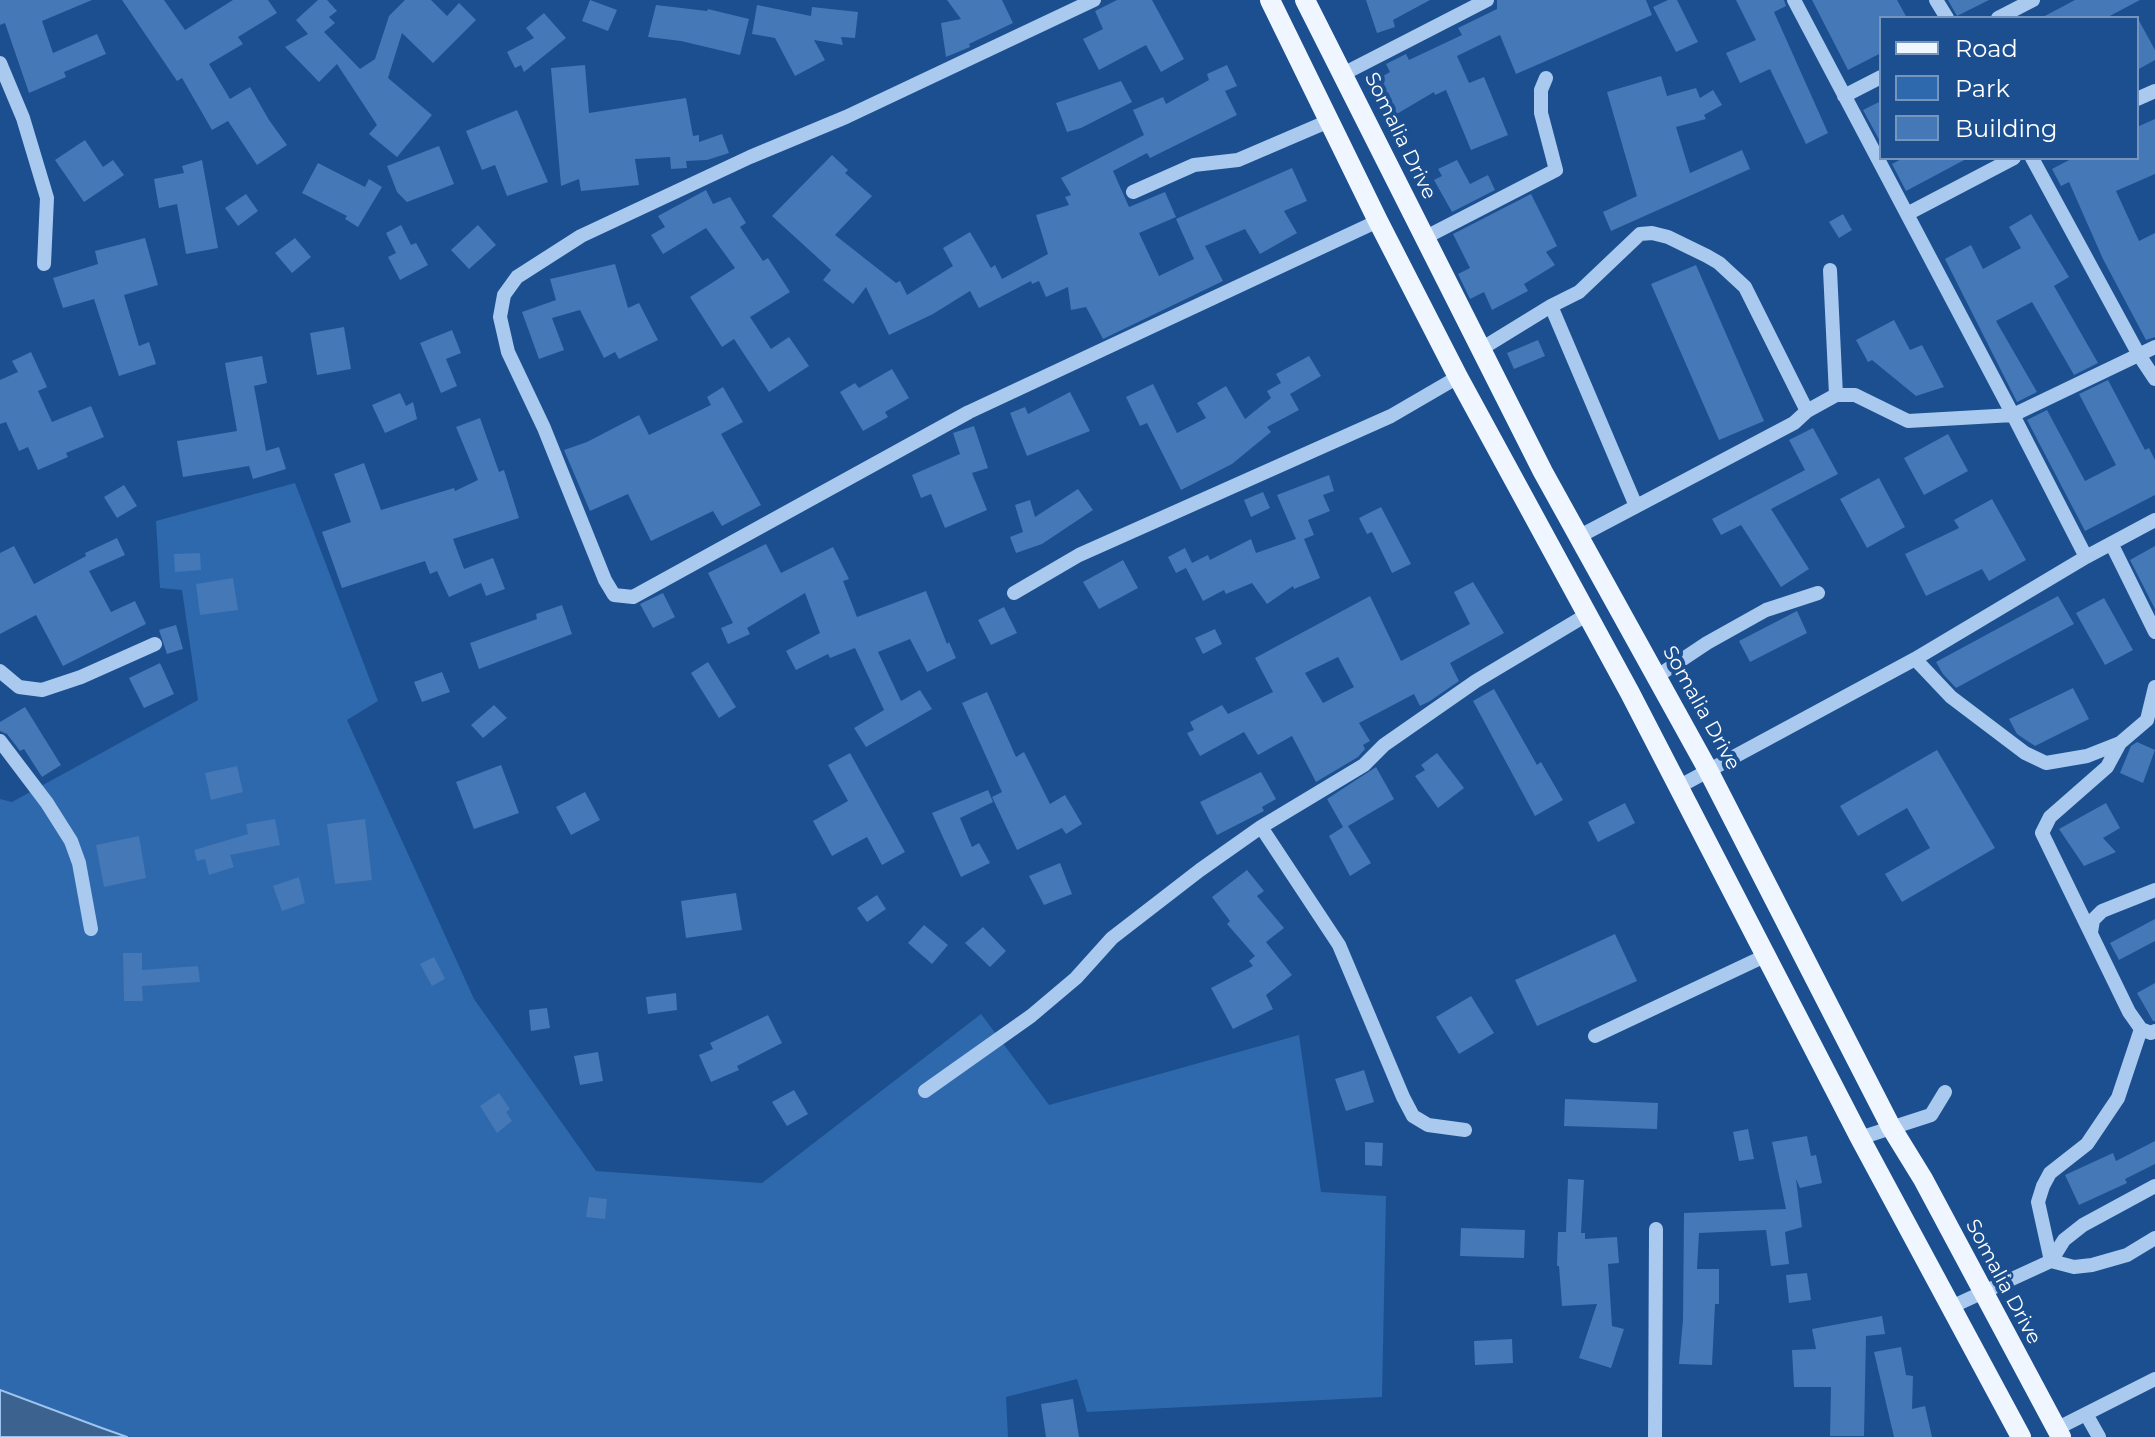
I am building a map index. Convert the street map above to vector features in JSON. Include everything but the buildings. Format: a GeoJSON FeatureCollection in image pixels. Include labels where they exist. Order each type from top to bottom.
{"type":"FeatureCollection","features":[{"type":"Feature","properties":{"kind":"main road"},"geometry":{"type":"LineString","coordinates":[[1270,0],[1458,377],[1680,786],[1860,1138],[2021,1437]]}},
{"type":"Feature","properties":{"kind":"main road","name":"Somalia Drive"},"geometry":{"type":"LineString","coordinates":[[1305,0],[1578,537],[1708,770],[1891,1127],[1923,1179],[2058,1433]]}},
{"type":"Feature","properties":{"kind":"street"},"geometry":{"type":"LineString","coordinates":[[1094,0],[872,105],[750,157],[581,236],[517,277],[504,295],[500,317],[508,352],[544,428],[605,580],[614,595],[633,597],[969,412],[1378,221]]}},
{"type":"Feature","properties":{"kind":"street"},"geometry":{"type":"LineString","coordinates":[[1343,74],[1487,0]]}},
{"type":"Feature","properties":{"kind":"street"},"geometry":{"type":"LineString","coordinates":[[1794,0],[2086,557]]}},
{"type":"Feature","properties":{"kind":"street"},"geometry":{"type":"LineString","coordinates":[[2002,16],[2033,0]]}},
{"type":"Feature","properties":{"kind":"street"},"geometry":{"type":"LineString","coordinates":[[0,63],[37,157],[47,198],[44,264]]}},
{"type":"Feature","properties":{"kind":"street"},"geometry":{"type":"LineString","coordinates":[[1424,238],[1556,170],[1541,113],[1541,90],[1546,78]]}},
{"type":"Feature","properties":{"kind":"street"},"geometry":{"type":"LineString","coordinates":[[1844,96],[1879,78]]}},
{"type":"Feature","properties":{"kind":"street"},"geometry":{"type":"LineString","coordinates":[[1133,192],[1194,165],[1238,160],[1329,121]]}},
{"type":"Feature","properties":{"kind":"street"},"geometry":{"type":"LineString","coordinates":[[1907,214],[2010,160]]}},
{"type":"Feature","properties":{"kind":"street"},"geometry":{"type":"LineString","coordinates":[[2033,160],[2155,379]]}},
{"type":"Feature","properties":{"kind":"street"},"geometry":{"type":"LineString","coordinates":[[1481,349],[1579,292],[1640,234],[1668,237],[1719,263],[1745,287],[1807,411]]}},
{"type":"Feature","properties":{"kind":"street"},"geometry":{"type":"LineString","coordinates":[[1830,270],[1836,395]]}},
{"type":"Feature","properties":{"kind":"street"},"geometry":{"type":"LineString","coordinates":[[1551,306],[1636,506]]}},
{"type":"Feature","properties":{"kind":"street"},"geometry":{"type":"LineString","coordinates":[[1578,537],[1794,423],[1807,411],[1836,395],[1855,395],[1908,421],[2013,415],[2155,347]]}},
{"type":"Feature","properties":{"kind":"street"},"geometry":{"type":"LineString","coordinates":[[1014,593],[1079,555],[1391,416],[1458,377]]}},
{"type":"Feature","properties":{"kind":"street"},"geometry":{"type":"LineString","coordinates":[[1680,786],[1915,659],[2086,557],[2155,520]]}},
{"type":"Feature","properties":{"kind":"street"},"geometry":{"type":"LineString","coordinates":[[2112,545],[2155,632]]}},
{"type":"Feature","properties":{"kind":"street"},"geometry":{"type":"LineString","coordinates":[[1656,677],[1707,643],[1766,610],[1818,593]]}},
{"type":"Feature","properties":{"kind":"street"},"geometry":{"type":"LineString","coordinates":[[925,1091],[1031,1016],[1076,978],[1112,938],[1200,870],[1261,827],[1364,765],[1384,745],[1476,681],[1588,614]]}},
{"type":"Feature","properties":{"kind":"street"},"geometry":{"type":"LineString","coordinates":[[0,671],[19,687],[42,690],[81,677],[155,644]]}},
{"type":"Feature","properties":{"kind":"street"},"geometry":{"type":"LineString","coordinates":[[1915,659],[1951,697],[2017,747],[2046,763],[2087,756],[2120,743],[2147,720],[2155,687]]}},
{"type":"Feature","properties":{"kind":"street"},"geometry":{"type":"LineString","coordinates":[[0,741],[47,803],[71,841],[79,863],[91,929]]}},
{"type":"Feature","properties":{"kind":"street"},"geometry":{"type":"LineString","coordinates":[[2051,1261],[2038,1202],[2043,1186],[2050,1173],[2087,1144],[2118,1098],[2148,1030],[2129,1012],[2042,833],[2050,817],[2107,767],[2120,743]]}},
{"type":"Feature","properties":{"kind":"street"},"geometry":{"type":"LineString","coordinates":[[1261,827],[1339,945],[1413,1116],[1428,1125],[1465,1130]]}},
{"type":"Feature","properties":{"kind":"street"},"geometry":{"type":"LineString","coordinates":[[2091,932],[2093,920],[2102,911],[2155,890]]}},
{"type":"Feature","properties":{"kind":"street"},"geometry":{"type":"LineString","coordinates":[[1595,1036],[1767,955]]}},
{"type":"Feature","properties":{"kind":"street"},"geometry":{"type":"LineString","coordinates":[[1860,1138],[1931,1115],[1945,1092]]}},
{"type":"Feature","properties":{"kind":"street"},"geometry":{"type":"LineString","coordinates":[[1951,1307],[2051,1261],[2064,1240],[2083,1225],[2155,1186]]}},
{"type":"Feature","properties":{"kind":"street"},"geometry":{"type":"LineString","coordinates":[[1655,1437],[1656,1229]]}},
{"type":"Feature","properties":{"kind":"street"},"geometry":{"type":"LineString","coordinates":[[2051,1261],[2074,1267],[2092,1265],[2127,1255],[2155,1238]]}},
{"type":"Feature","properties":{"kind":"street"},"geometry":{"type":"LineString","coordinates":[[2058,1433],[2086,1414],[2155,1379]]}},
{"type":"Feature","properties":{"kind":"street"},"geometry":{"type":"LineString","coordinates":[[2086,1414],[2099,1437]]}},
{"type":"Feature","properties":{"kind":"green space"},"geometry":{"type":"Polygon","coordinates":[[[295,483],[378,701],[347,720],[474,999],[596,1171],[762,1183],[981,1014],[1049,1105],[1299,1035],[1321,1192],[1386,1196],[1382,1397],[1087,1412],[1077,1379],[1006,1397],[1008,1437],[127,1437],[0,1390],[0,799],[12,802],[198,700],[182,590],[160,588],[156,521],[295,483]]]}},
{"type":"Feature","properties":{"kind":"shaded area"},"geometry":{"type":"Polygon","coordinates":[[[0,1390],[99,1427],[127,1437],[0,1437],[0,1390]]]}}]}
